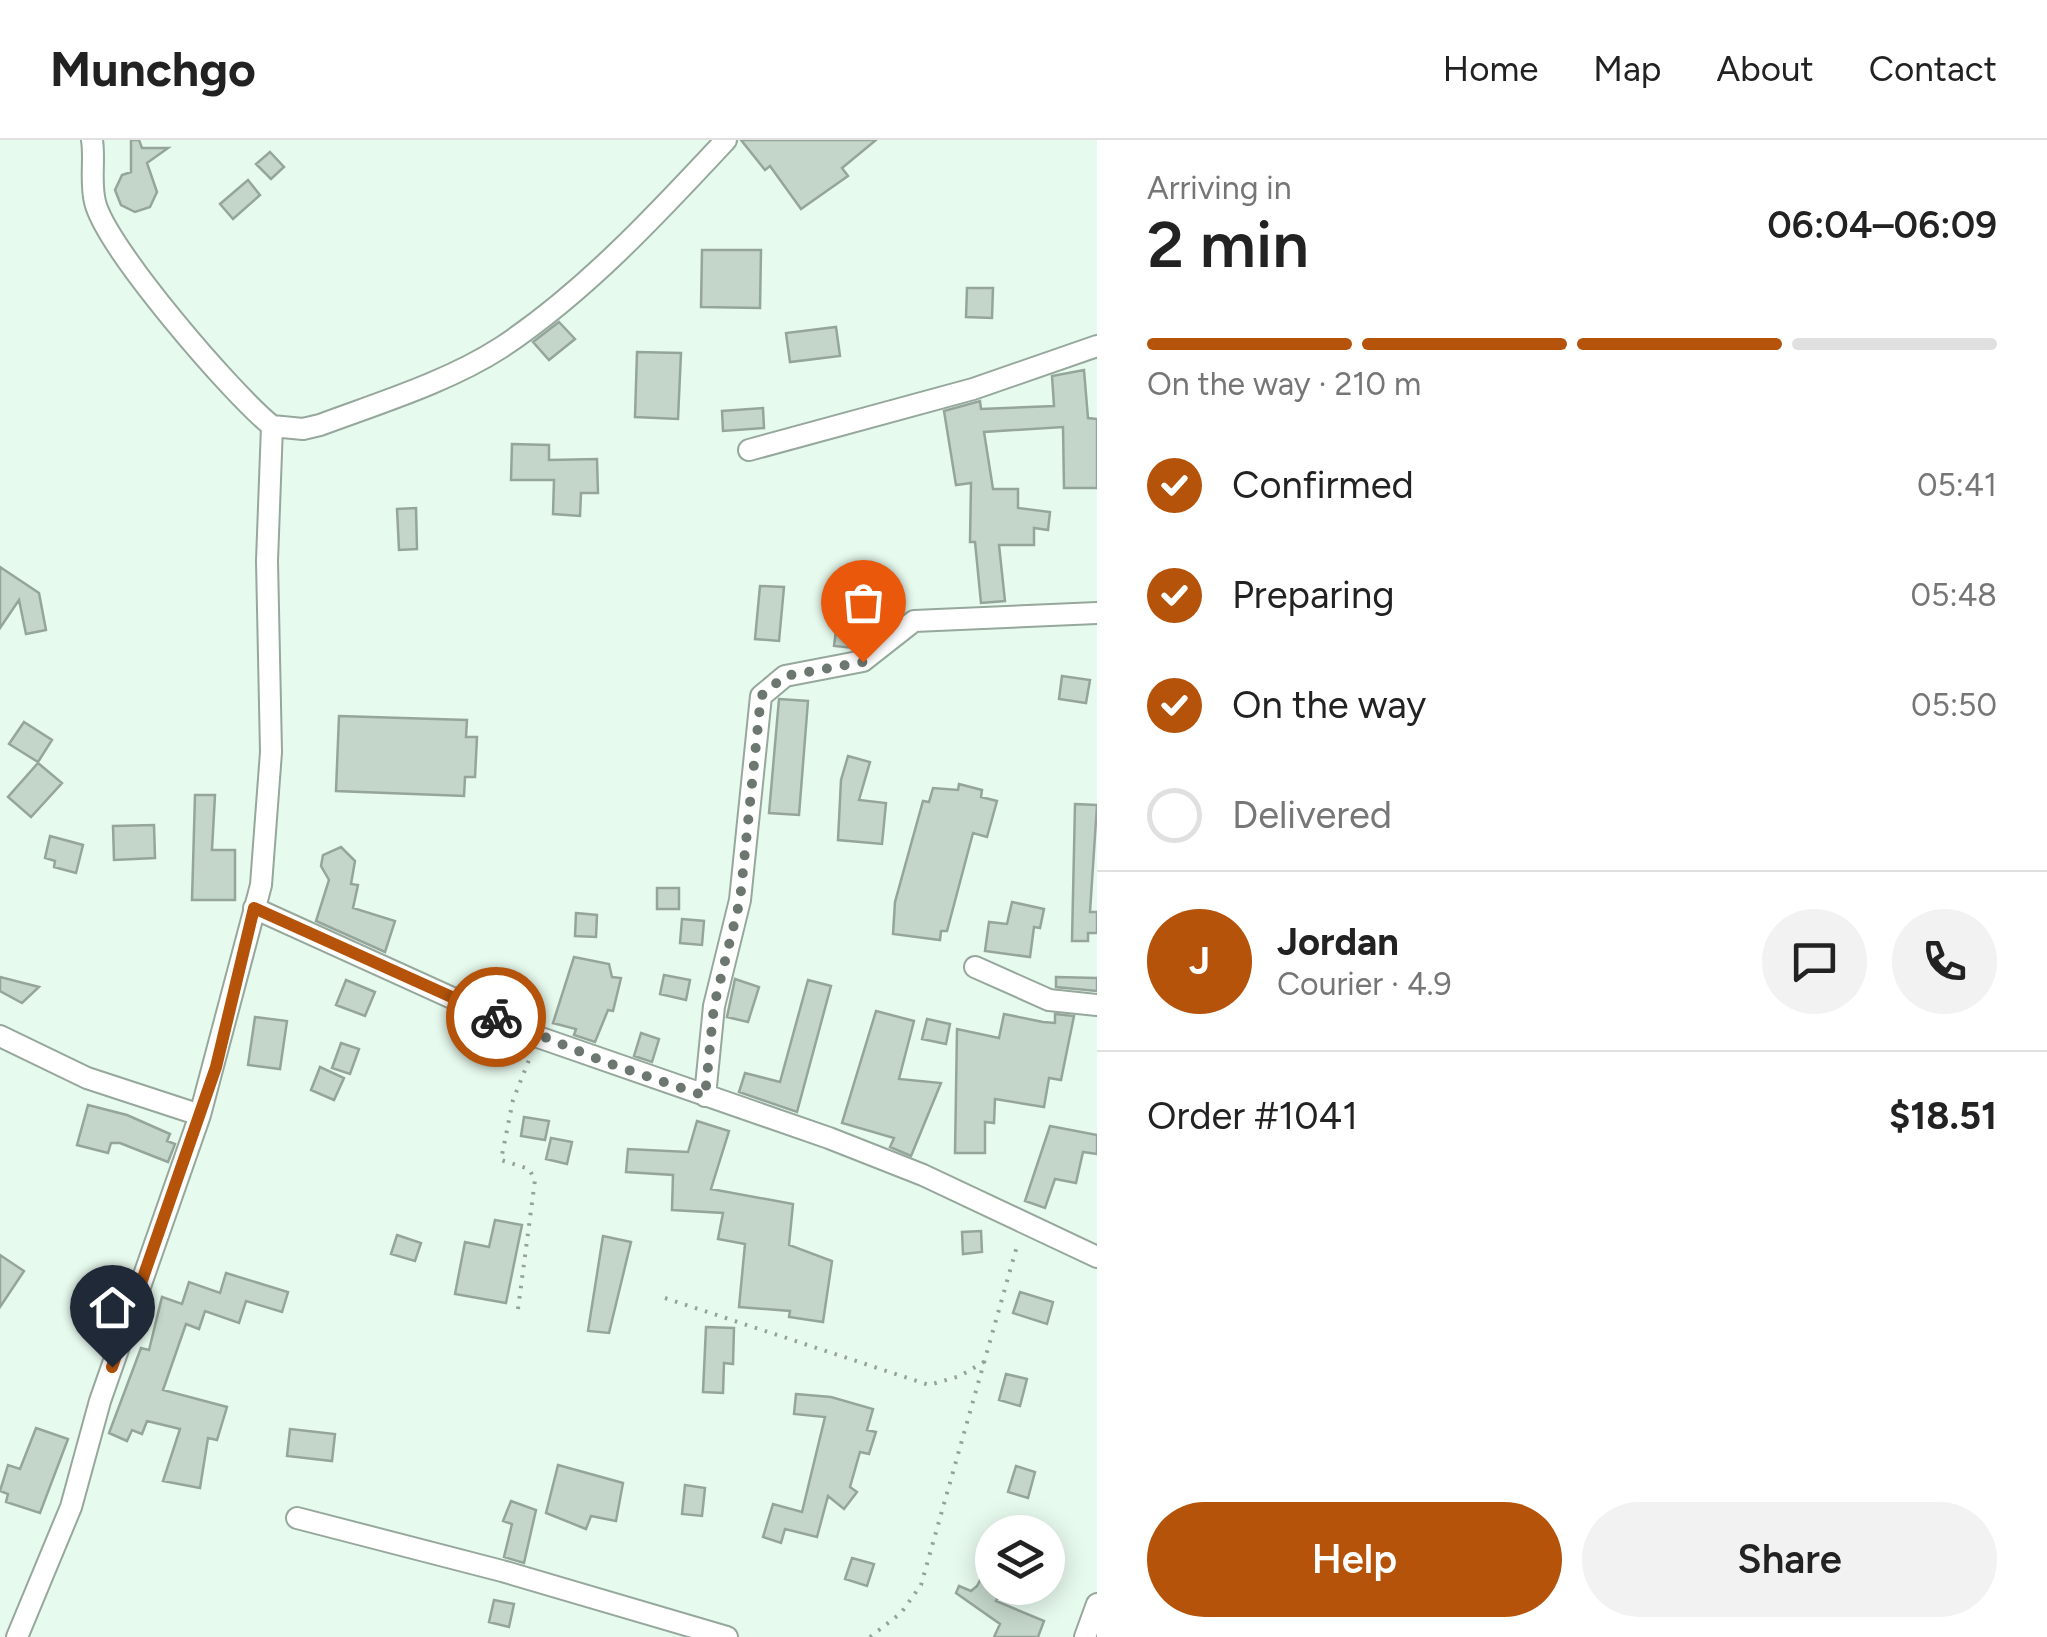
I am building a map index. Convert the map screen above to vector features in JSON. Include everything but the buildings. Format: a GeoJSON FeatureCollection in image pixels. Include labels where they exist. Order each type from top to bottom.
{"type":"FeatureCollection","features":[{"type":"Feature","properties":{"kind":"street"},"geometry":{"type":"LineString","coordinates":[[92,140],[96,206],[112,234],[190,340],[250,408],[272,426],[304,429],[429,383],[500,348],[663,209],[726,140]]}},
{"type":"Feature","properties":{"kind":"street"},"geometry":{"type":"LineString","coordinates":[[749,450],[781,438],[974,389],[1097,346]]}},
{"type":"Feature","properties":{"kind":"street"},"geometry":{"type":"LineString","coordinates":[[17,1637],[71,1507],[100,1402],[200,1115],[254,908],[270,808],[267,560],[272,426]]}},
{"type":"Feature","properties":{"kind":"street"},"geometry":{"type":"LineString","coordinates":[[705,1096],[714,1006],[740,900],[761,696],[785,676],[863,662],[914,621],[1097,613]]}},
{"type":"Feature","properties":{"kind":"street"},"geometry":{"type":"LineString","coordinates":[[254,908],[538,1037],[923,1175],[1097,1257]]}},
{"type":"Feature","properties":{"kind":"street"},"geometry":{"type":"LineString","coordinates":[[976,967],[1049,1000],[1097,1005]]}},
{"type":"Feature","properties":{"kind":"street"},"geometry":{"type":"LineString","coordinates":[[0,1036],[87,1078],[200,1115]]}},
{"type":"Feature","properties":{"kind":"street"},"geometry":{"type":"LineString","coordinates":[[296,1518],[502,1571],[727,1637]]}},
{"type":"Feature","properties":{"kind":"street"},"geometry":{"type":"LineString","coordinates":[[1085,1637],[1097,1604]]}},
{"type":"Feature","properties":{"kind":"path"},"geometry":{"type":"LineString","coordinates":[[518,1308],[535,1180],[529,1169],[501,1160],[513,1100],[538,1037]]}},
{"type":"Feature","properties":{"kind":"path"},"geometry":{"type":"LineString","coordinates":[[870,1637],[902,1614],[921,1586],[1016,1260],[1020,1221]]}},
{"type":"Feature","properties":{"kind":"path"},"geometry":{"type":"LineString","coordinates":[[665,1298],[929,1385],[960,1376],[987,1360]]}},
{"type":"Feature","properties":{"kind":"way so far"},"geometry":{"type":"LineString","coordinates":[[496,1017],[538,1037],[705,1096],[714,1006],[740,900],[750,825],[756,713],[761,696],[785,676],[863,662]]}},
{"type":"Feature","properties":{"kind":"route"},"geometry":{"type":"LineString","coordinates":[[112,1367],[216,1067],[254,908],[496,1017]]}}]}
